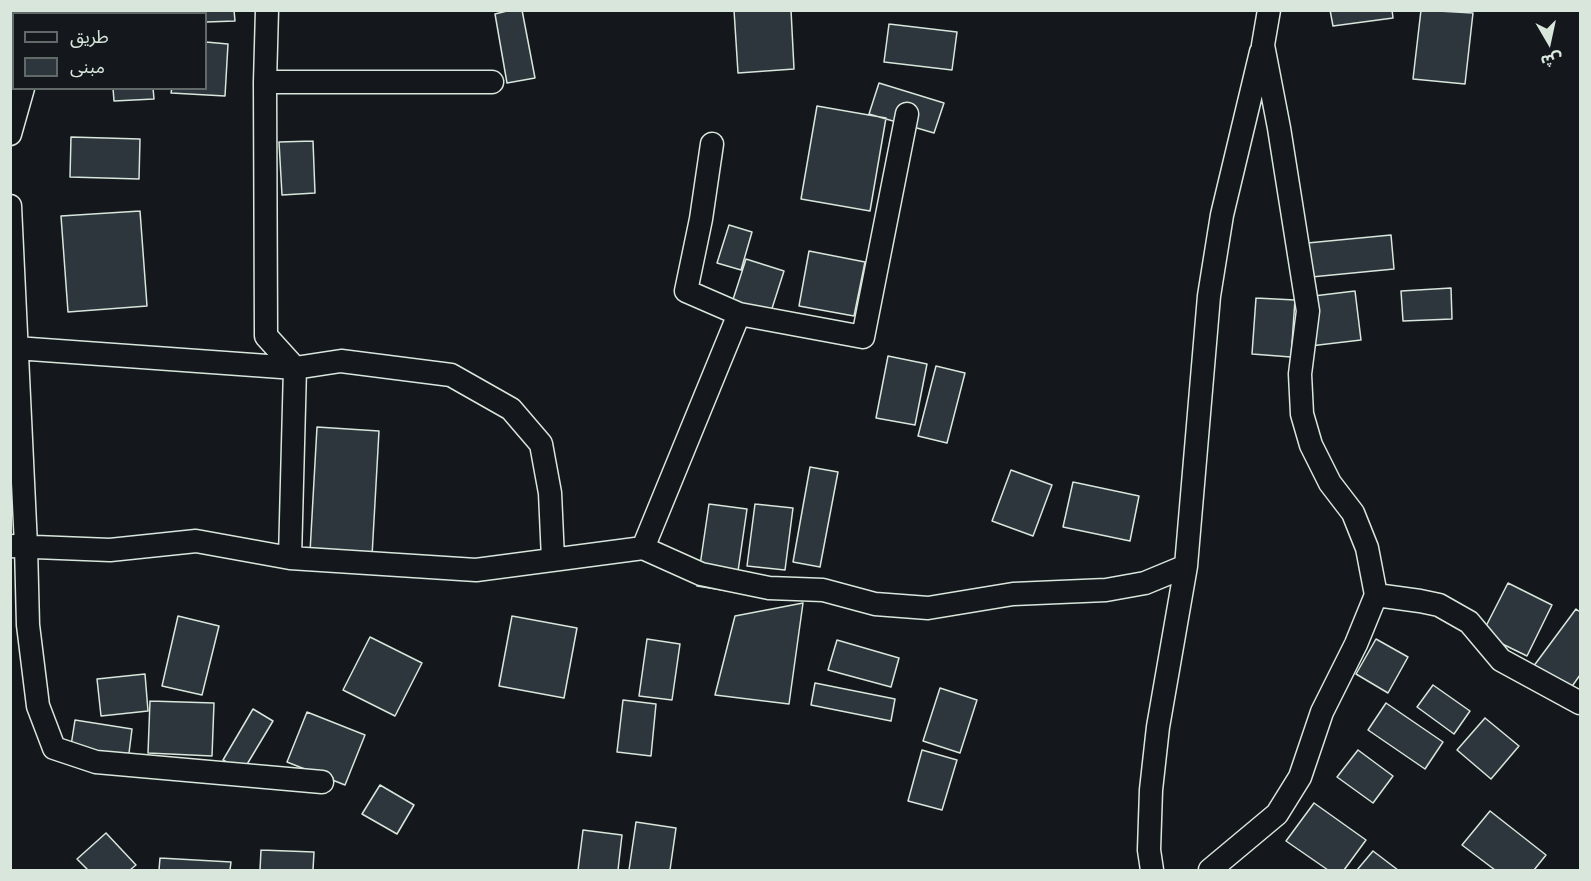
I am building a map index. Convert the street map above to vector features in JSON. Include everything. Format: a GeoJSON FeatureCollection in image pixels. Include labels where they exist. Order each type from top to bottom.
{"type":"FeatureCollection","features":[{"type":"Feature","properties":{"kind":"street"},"geometry":{"type":"LineString","coordinates":[[267,10],[266,336],[295,368],[290,558]]}},
{"type":"Feature","properties":{"kind":"street"},"geometry":{"type":"LineString","coordinates":[[1152,870],[1149,850],[1151,790],[1158,727],[1185,566],[1209,296],[1222,215],[1263,45],[1269,10]]}},
{"type":"Feature","properties":{"kind":"street"},"geometry":{"type":"LineString","coordinates":[[1210,870],[1277,814],[1300,777],[1322,712],[1356,644],[1376,595],[1367,548],[1353,513],[1330,483],[1311,446],[1302,414],[1300,374],[1308,311],[1279,128],[1263,45]]}},
{"type":"Feature","properties":{"kind":"street"},"geometry":{"type":"LineString","coordinates":[[265,82],[492,81]]}},
{"type":"Feature","properties":{"kind":"street"},"geometry":{"type":"LineString","coordinates":[[10,134],[22,90]]}},
{"type":"Feature","properties":{"kind":"street"},"geometry":{"type":"LineString","coordinates":[[712,144],[701,219],[686,291],[740,314],[863,337],[907,114]]}},
{"type":"Feature","properties":{"kind":"street"},"geometry":{"type":"LineString","coordinates":[[10,206],[16,348],[19,546],[38,706],[54,748],[96,762],[322,782]]}},
{"type":"Feature","properties":{"kind":"street"},"geometry":{"type":"LineString","coordinates":[[643,548],[740,314]]}},
{"type":"Feature","properties":{"kind":"street"},"geometry":{"type":"LineString","coordinates":[[16,348],[295,368],[341,361],[451,375],[511,409],[541,444],[550,493],[553,559]]}},
{"type":"Feature","properties":{"kind":"street"},"geometry":{"type":"LineString","coordinates":[[19,546],[110,550],[196,541],[290,558],[476,570],[643,548],[701,574],[769,588],[823,590],[874,603],[928,608],[1013,594],[1106,590],[1145,583],[1185,566]]}},
{"type":"Feature","properties":{"kind":"street"},"geometry":{"type":"LineString","coordinates":[[1376,595],[1439,605],[1469,622],[1500,660],[1581,703]]}},
{"type":"Feature","properties":{"kind":"building"},"geometry":{"type":"Polygon","coordinates":[[[91,10],[145,10],[145,12],[91,12],[91,10]]]}},
{"type":"Feature","properties":{"kind":"building"},"geometry":{"type":"Polygon","coordinates":[[[171,10],[234,10],[235,21],[207,22],[207,12],[171,12],[171,10]]]}},
{"type":"Feature","properties":{"kind":"building"},"geometry":{"type":"Polygon","coordinates":[[[522,10],[535,78],[507,83],[495,14],[522,10]]]}},
{"type":"Feature","properties":{"kind":"building"},"geometry":{"type":"Polygon","coordinates":[[[734,10],[791,10],[794,69],[738,73],[734,10]]]}},
{"type":"Feature","properties":{"kind":"building"},"geometry":{"type":"Polygon","coordinates":[[[1330,10],[1392,10],[1393,18],[1333,26],[1330,10]]]}},
{"type":"Feature","properties":{"kind":"building"},"geometry":{"type":"Polygon","coordinates":[[[1421,10],[1473,13],[1465,84],[1413,79],[1421,10]]]}},
{"type":"Feature","properties":{"kind":"building"},"geometry":{"type":"Polygon","coordinates":[[[889,24],[957,32],[952,70],[884,62],[889,24]]]}},
{"type":"Feature","properties":{"kind":"building"},"geometry":{"type":"Polygon","coordinates":[[[207,42],[228,44],[225,96],[171,93],[172,90],[207,90],[207,42]]]}},
{"type":"Feature","properties":{"kind":"building"},"geometry":{"type":"Polygon","coordinates":[[[879,83],[944,103],[934,133],[869,114],[879,83]]]}},
{"type":"Feature","properties":{"kind":"building"},"geometry":{"type":"Polygon","coordinates":[[[113,90],[153,90],[154,99],[114,101],[113,90]]]}},
{"type":"Feature","properties":{"kind":"building"},"geometry":{"type":"Polygon","coordinates":[[[817,106],[886,118],[870,211],[801,199],[817,106]]]}},
{"type":"Feature","properties":{"kind":"building"},"geometry":{"type":"Polygon","coordinates":[[[71,137],[140,139],[139,179],[70,177],[71,137]]]}},
{"type":"Feature","properties":{"kind":"building"},"geometry":{"type":"Polygon","coordinates":[[[313,141],[315,193],[282,195],[279,142],[313,141]]]}},
{"type":"Feature","properties":{"kind":"building"},"geometry":{"type":"Polygon","coordinates":[[[140,211],[147,306],[68,312],[61,216],[140,211]]]}},
{"type":"Feature","properties":{"kind":"building"},"geometry":{"type":"Polygon","coordinates":[[[729,225],[752,232],[741,270],[717,263],[729,225]]]}},
{"type":"Feature","properties":{"kind":"building"},"geometry":{"type":"Polygon","coordinates":[[[1391,235],[1394,269],[1301,278],[1297,244],[1391,235]]]}},
{"type":"Feature","properties":{"kind":"building"},"geometry":{"type":"Polygon","coordinates":[[[809,251],[865,262],[854,316],[799,306],[809,251]]]}},
{"type":"Feature","properties":{"kind":"building"},"geometry":{"type":"Polygon","coordinates":[[[746,259],[784,271],[767,324],[729,312],[746,259]]]}},
{"type":"Feature","properties":{"kind":"building"},"geometry":{"type":"Polygon","coordinates":[[[1451,288],[1452,319],[1403,321],[1401,291],[1451,288]]]}},
{"type":"Feature","properties":{"kind":"building"},"geometry":{"type":"Polygon","coordinates":[[[1355,291],[1361,340],[1310,346],[1305,297],[1355,291]]]}},
{"type":"Feature","properties":{"kind":"building"},"geometry":{"type":"Polygon","coordinates":[[[1256,298],[1295,300],[1291,357],[1252,354],[1256,298]]]}},
{"type":"Feature","properties":{"kind":"building"},"geometry":{"type":"Polygon","coordinates":[[[888,356],[927,364],[915,425],[876,418],[888,356]]]}},
{"type":"Feature","properties":{"kind":"building"},"geometry":{"type":"Polygon","coordinates":[[[936,366],[965,373],[947,443],[918,436],[936,366]]]}},
{"type":"Feature","properties":{"kind":"building"},"geometry":{"type":"Polygon","coordinates":[[[317,427],[379,431],[372,556],[310,552],[317,427]]]}},
{"type":"Feature","properties":{"kind":"building"},"geometry":{"type":"Polygon","coordinates":[[[810,467],[838,472],[820,567],[793,562],[810,467]]]}},
{"type":"Feature","properties":{"kind":"building"},"geometry":{"type":"Polygon","coordinates":[[[1011,470],[1052,485],[1033,536],[992,521],[1011,470]]]}},
{"type":"Feature","properties":{"kind":"building"},"geometry":{"type":"Polygon","coordinates":[[[1073,482],[1139,496],[1130,541],[1063,527],[1073,482]]]}},
{"type":"Feature","properties":{"kind":"building"},"geometry":{"type":"Polygon","coordinates":[[[709,504],[747,509],[735,592],[697,586],[709,504]]]}},
{"type":"Feature","properties":{"kind":"building"},"geometry":{"type":"Polygon","coordinates":[[[755,504],[793,508],[785,570],[747,566],[755,504]]]}},
{"type":"Feature","properties":{"kind":"building"},"geometry":{"type":"Polygon","coordinates":[[[1508,583],[1552,605],[1527,656],[1482,634],[1508,583]]]}},
{"type":"Feature","properties":{"kind":"building"},"geometry":{"type":"Polygon","coordinates":[[[803,603],[789,704],[715,695],[735,616],[803,603]]]}},
{"type":"Feature","properties":{"kind":"building"},"geometry":{"type":"Polygon","coordinates":[[[1576,609],[1580,612],[1580,675],[1568,692],[1533,667],[1576,609]]]}},
{"type":"Feature","properties":{"kind":"building"},"geometry":{"type":"Polygon","coordinates":[[[178,616],[219,626],[202,695],[162,686],[178,616]]]}},
{"type":"Feature","properties":{"kind":"building"},"geometry":{"type":"Polygon","coordinates":[[[512,616],[577,628],[564,698],[499,686],[512,616]]]}},
{"type":"Feature","properties":{"kind":"building"},"geometry":{"type":"Polygon","coordinates":[[[370,637],[422,663],[395,716],[343,690],[370,637]]]}},
{"type":"Feature","properties":{"kind":"building"},"geometry":{"type":"Polygon","coordinates":[[[647,639],[680,644],[672,700],[639,696],[647,639]]]}},
{"type":"Feature","properties":{"kind":"building"},"geometry":{"type":"Polygon","coordinates":[[[1376,639],[1408,657],[1388,693],[1356,674],[1376,639]]]}},
{"type":"Feature","properties":{"kind":"building"},"geometry":{"type":"Polygon","coordinates":[[[837,640],[899,658],[891,687],[828,670],[837,640]]]}},
{"type":"Feature","properties":{"kind":"building"},"geometry":{"type":"Polygon","coordinates":[[[145,674],[148,711],[101,716],[97,679],[145,674]]]}},
{"type":"Feature","properties":{"kind":"building"},"geometry":{"type":"Polygon","coordinates":[[[815,683],[895,699],[891,721],[811,705],[815,683]]]}},
{"type":"Feature","properties":{"kind":"building"},"geometry":{"type":"Polygon","coordinates":[[[1433,685],[1470,711],[1454,734],[1417,707],[1433,685]]]}},
{"type":"Feature","properties":{"kind":"building"},"geometry":{"type":"Polygon","coordinates":[[[940,688],[977,700],[960,753],[923,741],[940,688]]]}},
{"type":"Feature","properties":{"kind":"building"},"geometry":{"type":"Polygon","coordinates":[[[623,700],[656,704],[651,756],[617,752],[623,700]]]}},
{"type":"Feature","properties":{"kind":"building"},"geometry":{"type":"Polygon","coordinates":[[[150,701],[214,703],[212,756],[148,753],[150,701]]]}},
{"type":"Feature","properties":{"kind":"building"},"geometry":{"type":"Polygon","coordinates":[[[1386,703],[1443,742],[1425,769],[1368,730],[1386,703]]]}},
{"type":"Feature","properties":{"kind":"building"},"geometry":{"type":"Polygon","coordinates":[[[253,709],[273,721],[243,771],[223,760],[253,709]]]}},
{"type":"Feature","properties":{"kind":"building"},"geometry":{"type":"Polygon","coordinates":[[[307,712],[365,735],[345,785],[287,762],[307,712]]]}},
{"type":"Feature","properties":{"kind":"building"},"geometry":{"type":"Polygon","coordinates":[[[1485,718],[1519,746],[1491,779],[1457,750],[1485,718]]]}},
{"type":"Feature","properties":{"kind":"building"},"geometry":{"type":"Polygon","coordinates":[[[75,720],[132,729],[128,761],[70,752],[75,720]]]}},
{"type":"Feature","properties":{"kind":"building"},"geometry":{"type":"Polygon","coordinates":[[[922,750],[957,760],[942,810],[908,801],[922,750]]]}},
{"type":"Feature","properties":{"kind":"building"},"geometry":{"type":"Polygon","coordinates":[[[1358,750],[1393,776],[1373,803],[1337,777],[1358,750]]]}},
{"type":"Feature","properties":{"kind":"building"},"geometry":{"type":"Polygon","coordinates":[[[380,785],[414,805],[397,834],[362,814],[380,785]]]}},
{"type":"Feature","properties":{"kind":"building"},"geometry":{"type":"Polygon","coordinates":[[[1314,803],[1366,840],[1344,870],[1328,870],[1286,841],[1314,803]]]}},
{"type":"Feature","properties":{"kind":"building"},"geometry":{"type":"Polygon","coordinates":[[[1490,811],[1546,855],[1534,870],[1495,870],[1462,845],[1490,811]]]}},
{"type":"Feature","properties":{"kind":"building"},"geometry":{"type":"Polygon","coordinates":[[[636,822],[676,828],[670,870],[629,870],[636,822]]]}},
{"type":"Feature","properties":{"kind":"building"},"geometry":{"type":"Polygon","coordinates":[[[583,830],[622,835],[618,870],[578,870],[583,830]]]}},
{"type":"Feature","properties":{"kind":"building"},"geometry":{"type":"Polygon","coordinates":[[[106,833],[136,865],[130,870],[88,870],[77,859],[106,833]]]}},
{"type":"Feature","properties":{"kind":"building"},"geometry":{"type":"Polygon","coordinates":[[[261,850],[314,852],[313,870],[260,870],[261,850]]]}},
{"type":"Feature","properties":{"kind":"building"},"geometry":{"type":"Polygon","coordinates":[[[1373,851],[1398,870],[1357,870],[1373,851]]]}},
{"type":"Feature","properties":{"kind":"building"},"geometry":{"type":"Polygon","coordinates":[[[160,858],[231,862],[230,870],[159,870],[160,858]]]}}]}
